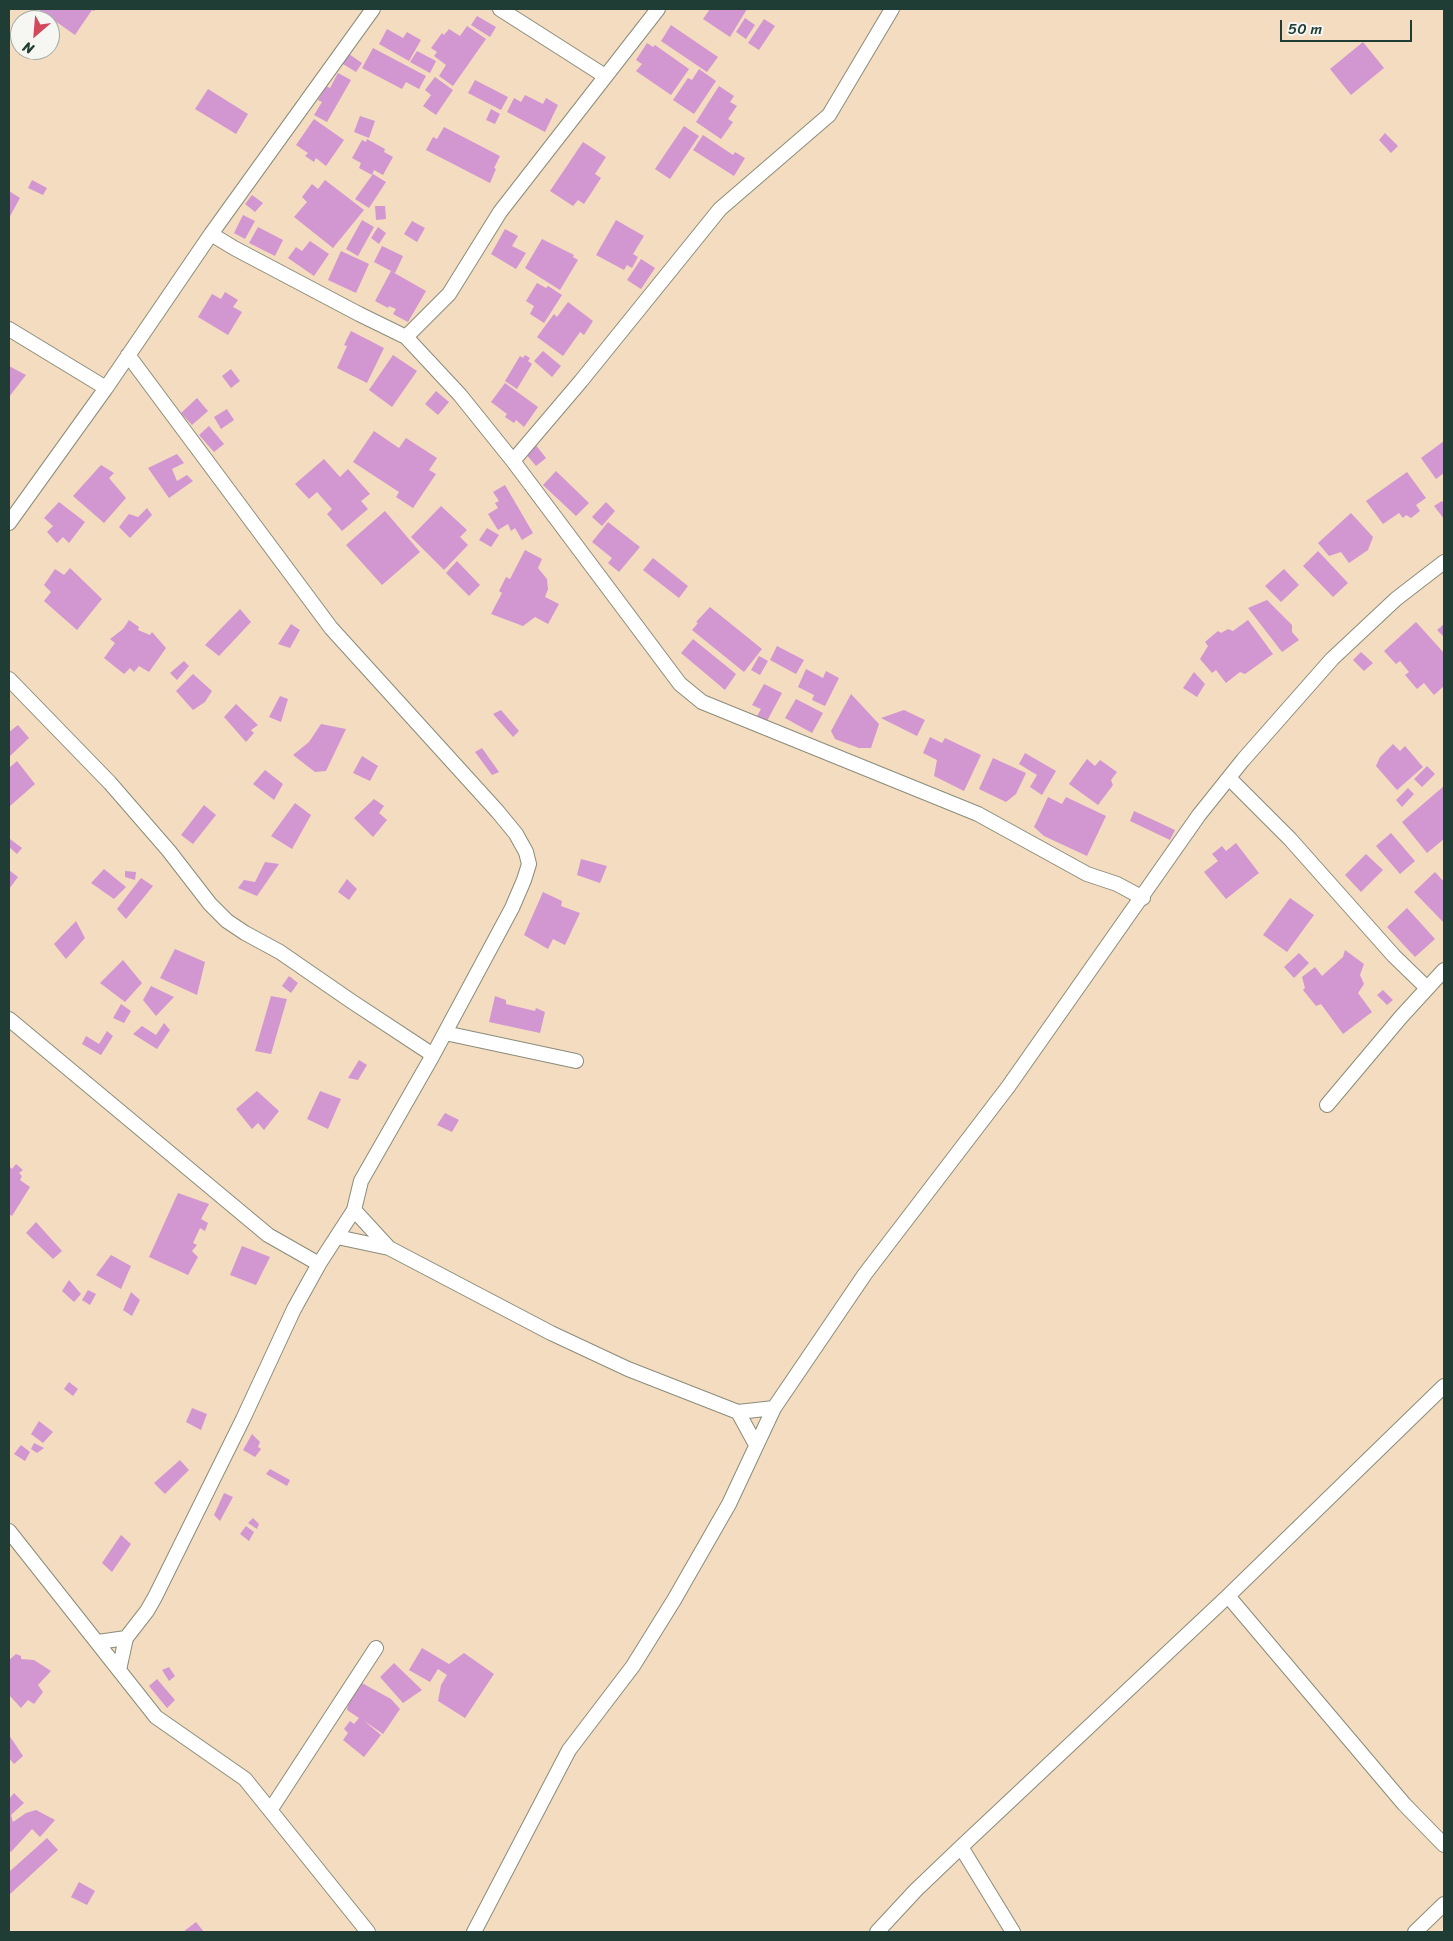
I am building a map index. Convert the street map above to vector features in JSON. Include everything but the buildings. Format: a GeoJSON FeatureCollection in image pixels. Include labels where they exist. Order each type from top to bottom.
{"type":"FeatureCollection","features":[{"type":"Feature","properties":{"kind":"street"},"geometry":{"type":"LineString","coordinates":[[9,523],[106,388],[211,234],[373,9]]}},
{"type":"Feature","properties":{"kind":"street"},"geometry":{"type":"LineString","coordinates":[[500,9],[605,76]]}},
{"type":"Feature","properties":{"kind":"street"},"geometry":{"type":"LineString","coordinates":[[406,337],[449,294],[500,212],[658,9]]}},
{"type":"Feature","properties":{"kind":"street"},"geometry":{"type":"LineString","coordinates":[[513,461],[581,381],[720,209],[829,115],[892,9]]}},
{"type":"Feature","properties":{"kind":"street"},"geometry":{"type":"LineString","coordinates":[[211,234],[234,248],[406,337],[460,395],[513,461],[680,684],[702,702],[978,814],[1087,874],[1117,884],[1143,898]]}},
{"type":"Feature","properties":{"kind":"street"},"geometry":{"type":"LineString","coordinates":[[9,330],[106,388]]}},
{"type":"Feature","properties":{"kind":"street"},"geometry":{"type":"LineString","coordinates":[[119,1670],[126,1638],[147,1611],[155,1597],[243,1419],[294,1309],[319,1264],[354,1210],[361,1181],[433,1055],[515,901],[529,864],[526,852],[516,834],[498,812],[331,628],[128,355]]}},
{"type":"Feature","properties":{"kind":"street"},"geometry":{"type":"LineString","coordinates":[[474,1932],[568,1750],[633,1666],[674,1600],[729,1504],[774,1408],[865,1274],[1008,1087],[1229,778],[1332,658],[1396,599],[1444,562]]}},
{"type":"Feature","properties":{"kind":"street"},"geometry":{"type":"LineString","coordinates":[[9,678],[110,782],[169,851],[210,904],[227,921],[280,952],[350,1001],[433,1055]]}},
{"type":"Feature","properties":{"kind":"street"},"geometry":{"type":"LineString","coordinates":[[1229,778],[1290,839],[1394,956],[1427,988]]}},
{"type":"Feature","properties":{"kind":"street"},"geometry":{"type":"LineString","coordinates":[[1326,1105],[1444,970]]}},
{"type":"Feature","properties":{"kind":"street"},"geometry":{"type":"LineString","coordinates":[[9,1019],[268,1235],[319,1264]]}},
{"type":"Feature","properties":{"kind":"street"},"geometry":{"type":"LineString","coordinates":[[445,1033],[576,1061]]}},
{"type":"Feature","properties":{"kind":"street"},"geometry":{"type":"LineString","coordinates":[[354,1210],[389,1248]]}},
{"type":"Feature","properties":{"kind":"street"},"geometry":{"type":"LineString","coordinates":[[337,1237],[389,1248],[559,1337],[628,1369],[738,1412],[774,1408]]}},
{"type":"Feature","properties":{"kind":"street"},"geometry":{"type":"LineString","coordinates":[[877,1932],[916,1890],[1228,1596],[1444,1386]]}},
{"type":"Feature","properties":{"kind":"street"},"geometry":{"type":"LineString","coordinates":[[738,1412],[756,1445]]}},
{"type":"Feature","properties":{"kind":"street"},"geometry":{"type":"LineString","coordinates":[[9,1531],[156,1717],[245,1779],[368,1932]]}},
{"type":"Feature","properties":{"kind":"street"},"geometry":{"type":"LineString","coordinates":[[1228,1596],[1404,1804],[1444,1845]]}},
{"type":"Feature","properties":{"kind":"street"},"geometry":{"type":"LineString","coordinates":[[98,1642],[126,1638]]}},
{"type":"Feature","properties":{"kind":"street"},"geometry":{"type":"LineString","coordinates":[[271,1809],[376,1648]]}},
{"type":"Feature","properties":{"kind":"street"},"geometry":{"type":"LineString","coordinates":[[961,1847],[1013,1932]]}},
{"type":"Feature","properties":{"kind":"street"},"geometry":{"type":"LineString","coordinates":[[1415,1932],[1444,1904]]}}]}
